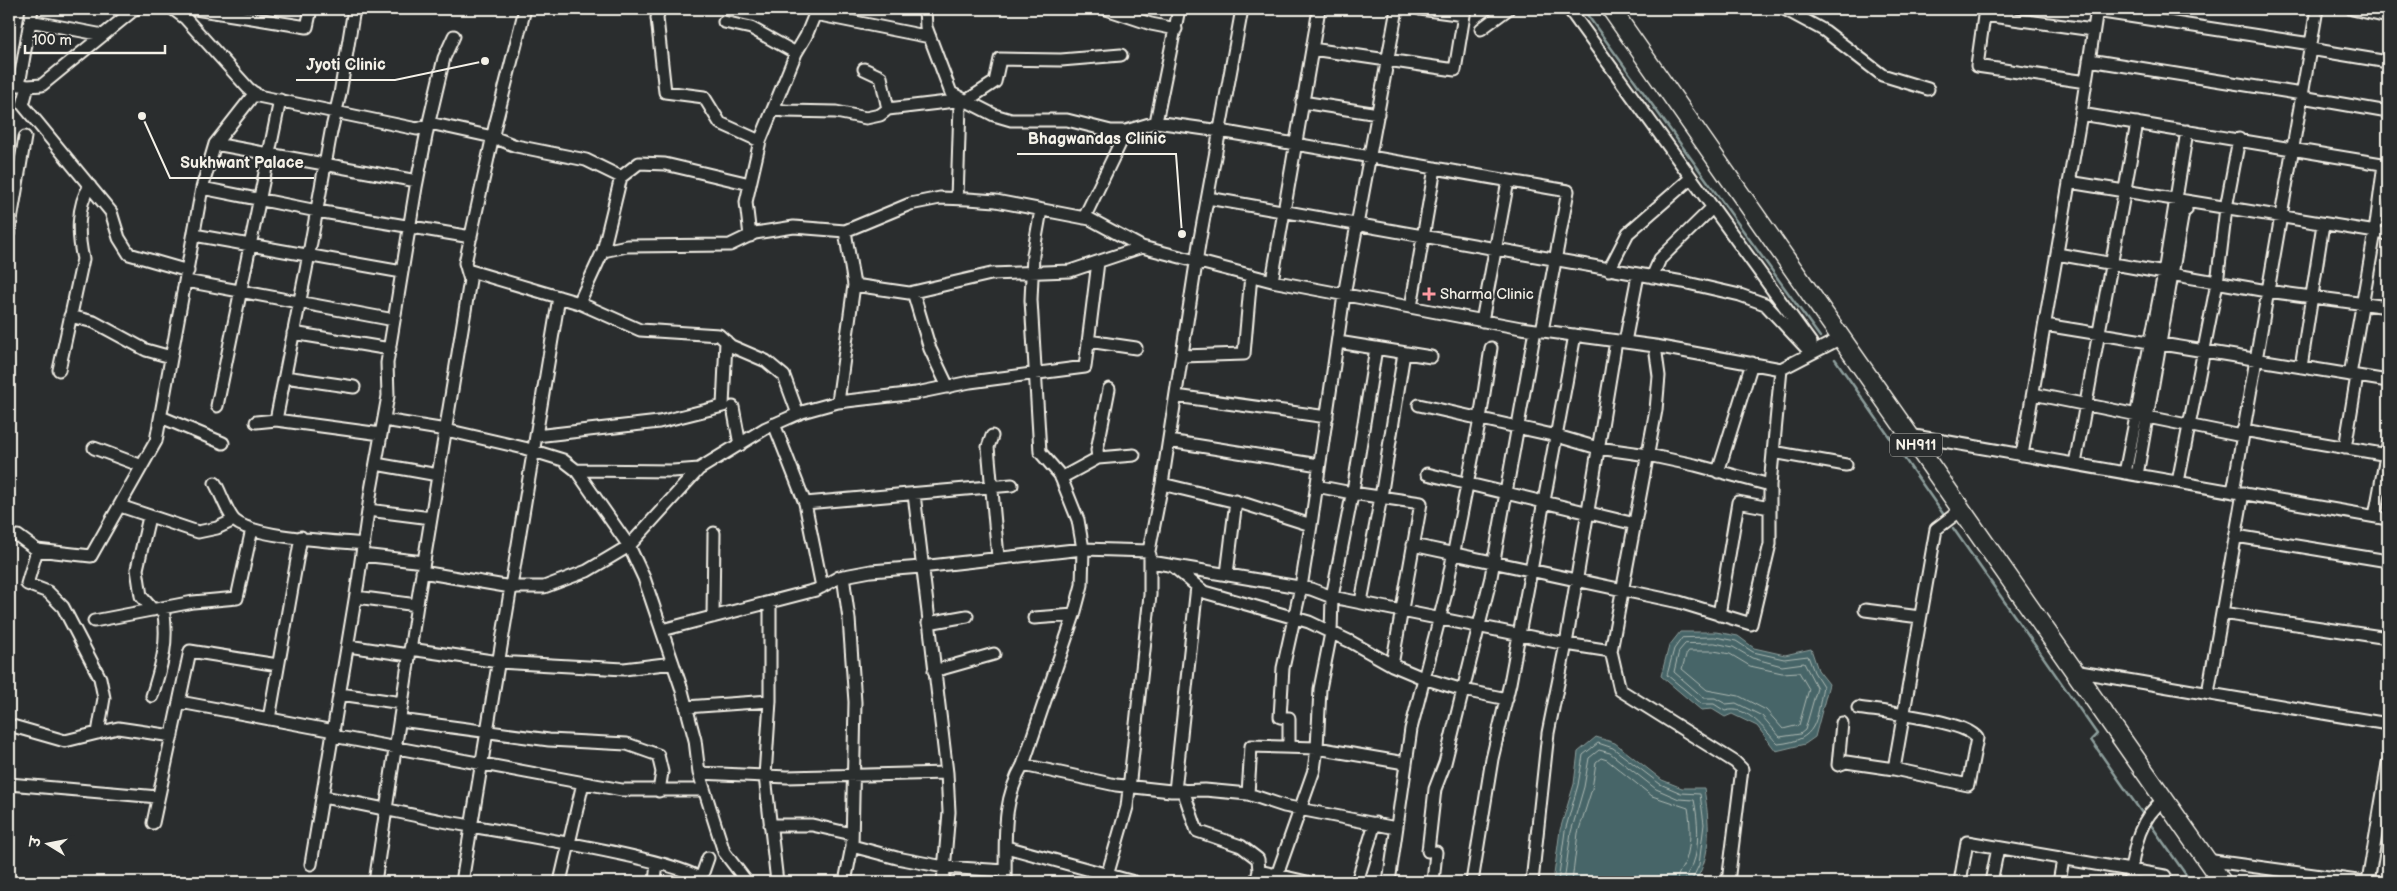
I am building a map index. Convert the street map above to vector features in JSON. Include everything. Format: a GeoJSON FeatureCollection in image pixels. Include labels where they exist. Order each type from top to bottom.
{"type":"FeatureCollection","features":[{"type":"Feature","properties":{"kind":"highway","name":"NH911"},"geometry":{"type":"LineString","coordinates":[[1611,9],[2222,882]]}},
{"type":"Feature","properties":{"kind":"street"},"geometry":{"type":"LineString","coordinates":[[32,9],[19,85],[23,105],[111,212],[119,238],[129,254],[187,276],[242,292],[394,320]]}},
{"type":"Feature","properties":{"kind":"street"},"geometry":{"type":"LineString","coordinates":[[19,85],[42,86],[135,9]]}},
{"type":"Feature","properties":{"kind":"street"},"geometry":{"type":"LineString","coordinates":[[173,9],[185,18],[255,93],[416,129],[434,124],[493,137],[516,146],[586,160],[622,177]]}},
{"type":"Feature","properties":{"kind":"street"},"geometry":{"type":"LineString","coordinates":[[195,9],[307,26],[311,9]]}},
{"type":"Feature","properties":{"kind":"street"},"geometry":{"type":"LineString","coordinates":[[276,420],[309,256],[354,9]]}},
{"type":"Feature","properties":{"kind":"street"},"geometry":{"type":"LineString","coordinates":[[375,882],[423,567],[470,280],[466,263],[493,137],[525,9]]}},
{"type":"Feature","properties":{"kind":"street"},"geometry":{"type":"LineString","coordinates":[[659,9],[657,18],[665,92],[704,97],[720,122],[760,140]]}},
{"type":"Feature","properties":{"kind":"street"},"geometry":{"type":"LineString","coordinates":[[925,9],[926,27],[951,93],[1011,120],[1067,120],[1111,131],[1126,131],[1156,122],[1220,131],[1568,191],[1555,260],[1517,427],[1494,562],[1480,626],[1445,763],[1434,789],[1433,882]]}},
{"type":"Feature","properties":{"kind":"street"},"geometry":{"type":"LineString","coordinates":[[1106,9],[1151,24],[1176,29]]}},
{"type":"Feature","properties":{"kind":"street"},"geometry":{"type":"LineString","coordinates":[[1156,122],[1179,9]]}},
{"type":"Feature","properties":{"kind":"street"},"geometry":{"type":"LineString","coordinates":[[1107,876],[1127,807],[1150,557],[1197,261],[1242,9]]}},
{"type":"Feature","properties":{"kind":"street"},"geometry":{"type":"LineString","coordinates":[[1272,281],[1318,9]]}},
{"type":"Feature","properties":{"kind":"street"},"geometry":{"type":"LineString","coordinates":[[1289,746],[1289,718],[1280,717],[1283,668],[1301,587],[1344,295],[1396,9]]}},
{"type":"Feature","properties":{"kind":"street"},"geometry":{"type":"LineString","coordinates":[[1312,49],[1455,70],[1465,12],[1420,9]]}},
{"type":"Feature","properties":{"kind":"street"},"geometry":{"type":"LineString","coordinates":[[1481,29],[1508,9]]}},
{"type":"Feature","properties":{"kind":"street"},"geometry":{"type":"LineString","coordinates":[[1569,9],[1713,207],[1814,352]]}},
{"type":"Feature","properties":{"kind":"street"},"geometry":{"type":"LineString","coordinates":[[1784,9],[1825,30],[1882,75],[1928,89]]}},
{"type":"Feature","properties":{"kind":"street"},"geometry":{"type":"LineString","coordinates":[[2208,694],[2236,536],[2243,432],[2317,9]]}},
{"type":"Feature","properties":{"kind":"street"},"geometry":{"type":"LineString","coordinates":[[2352,9],[2388,17]]}},
{"type":"Feature","properties":{"kind":"street"},"geometry":{"type":"LineString","coordinates":[[2022,454],[2081,114],[2096,10],[2311,46],[2388,62]]}},
{"type":"Feature","properties":{"kind":"street"},"geometry":{"type":"LineString","coordinates":[[750,236],[746,202],[760,140],[796,53],[806,36],[816,11],[930,37]]}},
{"type":"Feature","properties":{"kind":"street"},"geometry":{"type":"LineString","coordinates":[[2086,82],[1977,66],[1984,12],[2093,30]]}},
{"type":"Feature","properties":{"kind":"street"},"geometry":{"type":"LineString","coordinates":[[30,21],[103,35]]}},
{"type":"Feature","properties":{"kind":"street"},"geometry":{"type":"LineString","coordinates":[[724,22],[752,28],[796,53]]}},
{"type":"Feature","properties":{"kind":"street"},"geometry":{"type":"LineString","coordinates":[[311,864],[334,734],[368,510],[388,396],[387,363],[417,181],[444,58],[454,36]]}},
{"type":"Feature","properties":{"kind":"street"},"geometry":{"type":"LineString","coordinates":[[957,199],[960,105],[964,100],[995,82],[1000,59],[1060,60],[1121,55]]}},
{"type":"Feature","properties":{"kind":"street"},"geometry":{"type":"LineString","coordinates":[[2089,60],[2388,112]]}},
{"type":"Feature","properties":{"kind":"street"},"geometry":{"type":"LineString","coordinates":[[864,69],[881,76],[888,109]]}},
{"type":"Feature","properties":{"kind":"street"},"geometry":{"type":"LineString","coordinates":[[18,536],[37,550],[91,556],[156,441],[202,188],[215,144],[255,93]]}},
{"type":"Feature","properties":{"kind":"street"},"geometry":{"type":"LineString","coordinates":[[217,406],[252,246],[280,100]]}},
{"type":"Feature","properties":{"kind":"street"},"geometry":{"type":"LineString","coordinates":[[773,108],[785,112],[836,112],[866,118],[880,115],[888,109],[964,100]]}},
{"type":"Feature","properties":{"kind":"street"},"geometry":{"type":"LineString","coordinates":[[1302,102],[1378,114]]}},
{"type":"Feature","properties":{"kind":"street"},"geometry":{"type":"LineString","coordinates":[[2081,114],[2386,165],[2363,304],[2345,448]]}},
{"type":"Feature","properties":{"kind":"street"},"geometry":{"type":"LineString","coordinates":[[2075,464],[2137,123]]}},
{"type":"Feature","properties":{"kind":"street"},"geometry":{"type":"LineString","coordinates":[[1084,218],[1126,131]]}},
{"type":"Feature","properties":{"kind":"street"},"geometry":{"type":"LineString","coordinates":[[2137,475],[2143,415],[2181,200],[2187,131]]}},
{"type":"Feature","properties":{"kind":"street"},"geometry":{"type":"LineString","coordinates":[[9,232],[26,138]]}},
{"type":"Feature","properties":{"kind":"street"},"geometry":{"type":"LineString","coordinates":[[2178,482],[2191,424],[2217,283],[2226,208],[2239,139]]}},
{"type":"Feature","properties":{"kind":"street"},"geometry":{"type":"LineString","coordinates":[[215,144],[417,181]]}},
{"type":"Feature","properties":{"kind":"street"},"geometry":{"type":"LineString","coordinates":[[579,303],[603,251],[622,177],[639,163],[665,164],[750,184]]}},
{"type":"Feature","properties":{"kind":"street"},"geometry":{"type":"LineString","coordinates":[[1411,307],[1435,168]]}},
{"type":"Feature","properties":{"kind":"street"},"geometry":{"type":"LineString","coordinates":[[1609,270],[1628,233],[1691,178]]}},
{"type":"Feature","properties":{"kind":"street"},"geometry":{"type":"LineString","coordinates":[[1482,321],[1508,181]]}},
{"type":"Feature","properties":{"kind":"street"},"geometry":{"type":"LineString","coordinates":[[2069,182],[2388,234]]}},
{"type":"Feature","properties":{"kind":"street"},"geometry":{"type":"LineString","coordinates":[[59,370],[83,259],[79,244],[82,197],[90,186]]}},
{"type":"Feature","properties":{"kind":"street"},"geometry":{"type":"LineString","coordinates":[[202,188],[317,211],[471,237]]}},
{"type":"Feature","properties":{"kind":"street"},"geometry":{"type":"LineString","coordinates":[[603,251],[628,246],[730,245],[750,236],[794,227],[845,231],[910,204],[940,198],[996,201],[1090,219],[1142,247],[1272,281],[1482,321],[1655,346],[1781,369],[1841,338]]}},
{"type":"Feature","properties":{"kind":"street"},"geometry":{"type":"LineString","coordinates":[[1208,198],[1283,213],[1357,224],[1652,277],[1740,295],[1765,304],[1814,352]]}},
{"type":"Feature","properties":{"kind":"street"},"geometry":{"type":"LineString","coordinates":[[1652,277],[1660,259],[1713,207]]}},
{"type":"Feature","properties":{"kind":"street"},"geometry":{"type":"LineString","coordinates":[[770,825],[812,825],[897,858],[1005,877],[1007,810],[1012,783],[1023,765],[1074,615],[1082,585],[1083,549],[1078,520],[1061,478],[1040,452],[1037,374],[1031,300],[1032,272],[1042,210]]}},
{"type":"Feature","properties":{"kind":"street"},"geometry":{"type":"LineString","coordinates":[[2301,367],[2323,224]]}},
{"type":"Feature","properties":{"kind":"street"},"geometry":{"type":"LineString","coordinates":[[838,402],[854,285],[845,231]]}},
{"type":"Feature","properties":{"kind":"street"},"geometry":{"type":"LineString","coordinates":[[194,235],[402,272]]}},
{"type":"Feature","properties":{"kind":"street"},"geometry":{"type":"LineString","coordinates":[[854,285],[913,292],[991,274],[1070,271],[1142,247]]}},
{"type":"Feature","properties":{"kind":"street"},"geometry":{"type":"LineString","coordinates":[[2057,254],[2217,283],[2388,307]]}},
{"type":"Feature","properties":{"kind":"street"},"geometry":{"type":"LineString","coordinates":[[215,482],[234,520],[252,529],[363,549],[423,567],[510,586],[544,587],[587,571],[629,546],[699,469],[774,424],[798,414],[838,402],[1085,367],[1098,262]]}},
{"type":"Feature","properties":{"kind":"street"},"geometry":{"type":"LineString","coordinates":[[467,270],[579,303],[640,330],[719,335],[726,341],[766,361],[784,376],[798,414]]}},
{"type":"Feature","properties":{"kind":"street"},"geometry":{"type":"LineString","coordinates":[[1182,356],[1244,354],[1251,275]]}},
{"type":"Feature","properties":{"kind":"street"},"geometry":{"type":"LineString","coordinates":[[1532,882],[1548,733],[1566,644],[1598,448],[1620,341],[1638,275]]}},
{"type":"Feature","properties":{"kind":"street"},"geometry":{"type":"LineString","coordinates":[[913,292],[930,349],[948,387]]}},
{"type":"Feature","properties":{"kind":"street"},"geometry":{"type":"LineString","coordinates":[[462,882],[559,297]]}},
{"type":"Feature","properties":{"kind":"street"},"geometry":{"type":"LineString","coordinates":[[70,316],[94,322],[146,350],[171,357]]}},
{"type":"Feature","properties":{"kind":"street"},"geometry":{"type":"LineString","coordinates":[[2044,325],[2388,381]]}},
{"type":"Feature","properties":{"kind":"street"},"geometry":{"type":"LineString","coordinates":[[293,333],[390,349]]}},
{"type":"Feature","properties":{"kind":"street"},"geometry":{"type":"LineString","coordinates":[[1472,882],[1492,759],[1520,635],[1575,335]]}},
{"type":"Feature","properties":{"kind":"street"},"geometry":{"type":"LineString","coordinates":[[1088,340],[1136,348]]}},
{"type":"Feature","properties":{"kind":"street"},"geometry":{"type":"LineString","coordinates":[[536,436],[659,422],[723,406],[726,341]]}},
{"type":"Feature","properties":{"kind":"street"},"geometry":{"type":"LineString","coordinates":[[1338,342],[1431,357]]}},
{"type":"Feature","properties":{"kind":"street"},"geometry":{"type":"LineString","coordinates":[[1655,346],[1659,376],[1656,410],[1611,651],[1620,690],[1735,762],[1742,769],[1728,882]]}},
{"type":"Feature","properties":{"kind":"street"},"geometry":{"type":"LineString","coordinates":[[1277,875],[1314,770],[1320,682],[1331,632],[1332,597],[1352,493],[1376,348]]}},
{"type":"Feature","properties":{"kind":"street"},"geometry":{"type":"LineString","coordinates":[[1389,882],[1411,729],[1440,618],[1480,419],[1491,348]]}},
{"type":"Feature","properties":{"kind":"street"},"geometry":{"type":"LineString","coordinates":[[1361,602],[1381,497],[1404,353]]}},
{"type":"Feature","properties":{"kind":"street"},"geometry":{"type":"LineString","coordinates":[[1718,472],[1752,363]]}},
{"type":"Feature","properties":{"kind":"street"},"geometry":{"type":"LineString","coordinates":[[1413,545],[1679,602],[1751,624],[1770,544],[1770,485],[1781,369]]}},
{"type":"Feature","properties":{"kind":"street"},"geometry":{"type":"LineString","coordinates":[[285,377],[354,387]]}},
{"type":"Feature","properties":{"kind":"street"},"geometry":{"type":"LineString","coordinates":[[1098,458],[1097,450],[1109,390]]}},
{"type":"Feature","properties":{"kind":"street"},"geometry":{"type":"LineString","coordinates":[[2033,394],[2191,424],[2345,448],[2388,452],[2375,516]]}},
{"type":"Feature","properties":{"kind":"street"},"geometry":{"type":"LineString","coordinates":[[1176,396],[1327,417]]}},
{"type":"Feature","properties":{"kind":"street"},"geometry":{"type":"LineString","coordinates":[[1419,405],[1556,436],[1598,448],[1648,455],[1770,485]]}},
{"type":"Feature","properties":{"kind":"street"},"geometry":{"type":"LineString","coordinates":[[733,407],[740,445]]}},
{"type":"Feature","properties":{"kind":"street"},"geometry":{"type":"LineString","coordinates":[[2124,472],[2143,415]]}},
{"type":"Feature","properties":{"kind":"street"},"geometry":{"type":"LineString","coordinates":[[161,417],[224,443]]}},
{"type":"Feature","properties":{"kind":"street"},"geometry":{"type":"LineString","coordinates":[[256,422],[276,420],[381,434]]}},
{"type":"Feature","properties":{"kind":"street"},"geometry":{"type":"LineString","coordinates":[[384,420],[446,430],[534,451],[563,460],[576,470],[629,546],[644,578],[686,707],[695,740],[699,773],[724,852],[746,882]]}},
{"type":"Feature","properties":{"kind":"street"},"geometry":{"type":"LineString","coordinates":[[774,424],[805,503],[822,587]]}},
{"type":"Feature","properties":{"kind":"street"},"geometry":{"type":"LineString","coordinates":[[1909,435],[2388,519]]}},
{"type":"Feature","properties":{"kind":"street"},"geometry":{"type":"LineString","coordinates":[[992,436],[988,447],[998,557]]}},
{"type":"Feature","properties":{"kind":"street"},"geometry":{"type":"LineString","coordinates":[[1169,441],[1319,465]]}},
{"type":"Feature","properties":{"kind":"street"},"geometry":{"type":"LineString","coordinates":[[94,448],[142,466]]}},
{"type":"Feature","properties":{"kind":"street"},"geometry":{"type":"LineString","coordinates":[[1773,452],[1846,465]]}},
{"type":"Feature","properties":{"kind":"street"},"geometry":{"type":"LineString","coordinates":[[1061,478],[1098,458],[1134,455]]}},
{"type":"Feature","properties":{"kind":"street"},"geometry":{"type":"LineString","coordinates":[[376,464],[438,475]]}},
{"type":"Feature","properties":{"kind":"street"},"geometry":{"type":"LineString","coordinates":[[576,470],[699,469]]}},
{"type":"Feature","properties":{"kind":"street"},"geometry":{"type":"LineString","coordinates":[[1427,474],[1635,524]]}},
{"type":"Feature","properties":{"kind":"street"},"geometry":{"type":"LineString","coordinates":[[1162,484],[1236,502],[1311,524]]}},
{"type":"Feature","properties":{"kind":"street"},"geometry":{"type":"LineString","coordinates":[[805,503],[1012,485]]}},
{"type":"Feature","properties":{"kind":"street"},"geometry":{"type":"LineString","coordinates":[[1316,486],[1421,503],[1392,666]]}},
{"type":"Feature","properties":{"kind":"street"},"geometry":{"type":"LineString","coordinates":[[914,494],[921,567],[947,773],[949,812],[943,882]]}},
{"type":"Feature","properties":{"kind":"street"},"geometry":{"type":"LineString","coordinates":[[1227,574],[1236,502]]}},
{"type":"Feature","properties":{"kind":"street"},"geometry":{"type":"LineString","coordinates":[[1719,615],[1738,502],[1770,508]]}},
{"type":"Feature","properties":{"kind":"street"},"geometry":{"type":"LineString","coordinates":[[120,506],[198,532],[217,528],[234,520]]}},
{"type":"Feature","properties":{"kind":"street"},"geometry":{"type":"LineString","coordinates":[[368,510],[431,518]]}},
{"type":"Feature","properties":{"kind":"street"},"geometry":{"type":"LineString","coordinates":[[1894,770],[1936,529],[1961,510]]}},
{"type":"Feature","properties":{"kind":"street"},"geometry":{"type":"LineString","coordinates":[[149,517],[137,569],[141,596],[158,609],[167,629],[164,654],[152,696]]}},
{"type":"Feature","properties":{"kind":"street"},"geometry":{"type":"LineString","coordinates":[[94,621],[158,609],[237,598],[252,529]]}},
{"type":"Feature","properties":{"kind":"street"},"geometry":{"type":"LineString","coordinates":[[713,617],[714,533]]}},
{"type":"Feature","properties":{"kind":"street"},"geometry":{"type":"LineString","coordinates":[[2236,536],[2388,561]]}},
{"type":"Feature","properties":{"kind":"street"},"geometry":{"type":"LineString","coordinates":[[268,719],[300,537]]}},
{"type":"Feature","properties":{"kind":"street"},"geometry":{"type":"LineString","coordinates":[[662,630],[770,602],[822,587],[843,576],[871,570],[921,567],[1083,549],[1150,557],[1172,566],[1301,587],[1332,597],[1566,644],[1611,651]]}},
{"type":"Feature","properties":{"kind":"street"},"geometry":{"type":"LineString","coordinates":[[37,550],[27,584],[48,592],[63,607],[100,678],[104,698],[98,732]]}},
{"type":"Feature","properties":{"kind":"street"},"geometry":{"type":"LineString","coordinates":[[1172,566],[1204,592],[1294,618],[1331,632],[1392,666],[1423,678],[1463,690],[1506,699]]}},
{"type":"Feature","properties":{"kind":"street"},"geometry":{"type":"LineString","coordinates":[[843,576],[850,618],[855,702],[852,840],[845,882]]}},
{"type":"Feature","properties":{"kind":"street"},"geometry":{"type":"LineString","coordinates":[[1197,586],[1179,790],[1197,830],[1241,846],[1258,859],[1258,876],[1277,875],[1307,882]]}},
{"type":"Feature","properties":{"kind":"street"},"geometry":{"type":"LineString","coordinates":[[356,597],[417,606]]}},
{"type":"Feature","properties":{"kind":"street"},"geometry":{"type":"LineString","coordinates":[[770,602],[770,701],[765,776],[777,882]]}},
{"type":"Feature","properties":{"kind":"street"},"geometry":{"type":"LineString","coordinates":[[1865,610],[1920,617]]}},
{"type":"Feature","properties":{"kind":"street"},"geometry":{"type":"LineString","coordinates":[[2222,613],[2388,638]]}},
{"type":"Feature","properties":{"kind":"street"},"geometry":{"type":"LineString","coordinates":[[1034,618],[1074,615]]}},
{"type":"Feature","properties":{"kind":"street"},"geometry":{"type":"LineString","coordinates":[[928,623],[967,616]]}},
{"type":"Feature","properties":{"kind":"street"},"geometry":{"type":"LineString","coordinates":[[348,646],[499,662],[624,669],[673,663]]}},
{"type":"Feature","properties":{"kind":"street"},"geometry":{"type":"LineString","coordinates":[[153,823],[190,651],[278,666]]}},
{"type":"Feature","properties":{"kind":"street"},"geometry":{"type":"LineString","coordinates":[[934,671],[994,654]]}},
{"type":"Feature","properties":{"kind":"street"},"geometry":{"type":"LineString","coordinates":[[2074,671],[2388,724]]}},
{"type":"Feature","properties":{"kind":"street"},"geometry":{"type":"LineString","coordinates":[[340,694],[402,703]]}},
{"type":"Feature","properties":{"kind":"street"},"geometry":{"type":"LineString","coordinates":[[686,707],[770,701]]}},
{"type":"Feature","properties":{"kind":"street"},"geometry":{"type":"LineString","coordinates":[[180,702],[396,747],[622,790],[704,790]]}},
{"type":"Feature","properties":{"kind":"street"},"geometry":{"type":"LineString","coordinates":[[1842,723],[1838,765],[1846,762],[1968,785],[1976,738],[1973,733],[1951,724],[1858,708]]}},
{"type":"Feature","properties":{"kind":"street"},"geometry":{"type":"LineString","coordinates":[[400,720],[549,740],[628,744],[658,755],[662,772],[659,791]]}},
{"type":"Feature","properties":{"kind":"street"},"geometry":{"type":"LineString","coordinates":[[9,725],[65,741],[118,728],[172,736]]}},
{"type":"Feature","properties":{"kind":"street"},"geometry":{"type":"LineString","coordinates":[[1248,794],[1251,746],[1317,748],[1406,763]]}},
{"type":"Feature","properties":{"kind":"street"},"geometry":{"type":"LineString","coordinates":[[2206,860],[2342,881],[2366,882],[2385,805],[2388,763]]}},
{"type":"Feature","properties":{"kind":"street"},"geometry":{"type":"LineString","coordinates":[[1023,765],[1130,786],[1248,794],[1284,806],[1396,828]]}},
{"type":"Feature","properties":{"kind":"street"},"geometry":{"type":"LineString","coordinates":[[699,773],[765,776],[947,773]]}},
{"type":"Feature","properties":{"kind":"street"},"geometry":{"type":"LineString","coordinates":[[560,882],[583,783]]}},
{"type":"Feature","properties":{"kind":"street"},"geometry":{"type":"LineString","coordinates":[[9,784],[158,797]]}},
{"type":"Feature","properties":{"kind":"street"},"geometry":{"type":"LineString","coordinates":[[323,797],[570,844],[657,863],[683,870],[703,880],[708,858]]}},
{"type":"Feature","properties":{"kind":"street"},"geometry":{"type":"LineString","coordinates":[[2130,877],[2134,852],[2142,824],[2154,806],[2164,800]]}},
{"type":"Feature","properties":{"kind":"street"},"geometry":{"type":"LineString","coordinates":[[1357,882],[1375,823]]}},
{"type":"Feature","properties":{"kind":"street"},"geometry":{"type":"LineString","coordinates":[[1960,882],[1967,842],[2063,860],[2130,877],[2165,876],[2164,882]]}},
{"type":"Feature","properties":{"kind":"street"},"geometry":{"type":"LineString","coordinates":[[1006,847],[1134,882]]}},
{"type":"Feature","properties":{"kind":"street"},"geometry":{"type":"LineString","coordinates":[[1991,882],[1998,848]]}},
{"type":"Feature","properties":{"kind":"street"},"geometry":{"type":"LineString","coordinates":[[2059,882],[2063,860]]}},
{"type":"Feature","properties":{"kind":"street"},"geometry":{"type":"LineString","coordinates":[[655,882],[657,863]]}},
{"type":"Feature","properties":{"kind":"water"},"geometry":{"type":"Polygon","coordinates":[[[1680,632],[1716,632],[1738,636],[1754,648],[1785,655],[1811,649],[1818,670],[1829,684],[1815,737],[1805,744],[1776,751],[1757,726],[1732,714],[1725,717],[1712,709],[1701,710],[1661,676],[1669,646],[1680,632]]]}},
{"type":"Feature","properties":{"kind":"water"},"geometry":{"type":"Polygon","coordinates":[[[1596,737],[1615,743],[1662,780],[1682,788],[1704,788],[1708,825],[1707,848],[1705,860],[1695,882],[1553,882],[1560,830],[1574,784],[1578,752],[1596,737]]]}},
{"type":"Feature","properties":{"kind":"waterway"},"geometry":{"type":"LineString","coordinates":[[1583,9],[1820,337]]}},
{"type":"Feature","properties":{"kind":"waterway"},"geometry":{"type":"LineString","coordinates":[[1835,359],[1946,518]]}},
{"type":"Feature","properties":{"kind":"waterway"},"geometry":{"type":"LineString","coordinates":[[1953,528],[2097,734],[2091,740],[2142,813]]}},
{"type":"Feature","properties":{"kind":"waterway"},"geometry":{"type":"LineString","coordinates":[[2151,825],[2191,882]]}},
{"type":"Feature","properties":{"kind":"place","name":"Jyoti Clinic"},"geometry":{"type":"Point","coordinates":[485,61]}},
{"type":"Feature","properties":{"kind":"place","name":"Sukhwant Palace"},"geometry":{"type":"Point","coordinates":[142,116]}},
{"type":"Feature","properties":{"kind":"place","name":"Bhagwandas Clinic"},"geometry":{"type":"Point","coordinates":[1182,234]}},
{"type":"Feature","properties":{"kind":"place","name":"Sharma Clinic"},"geometry":{"type":"Point","coordinates":[1429,294]}}]}
